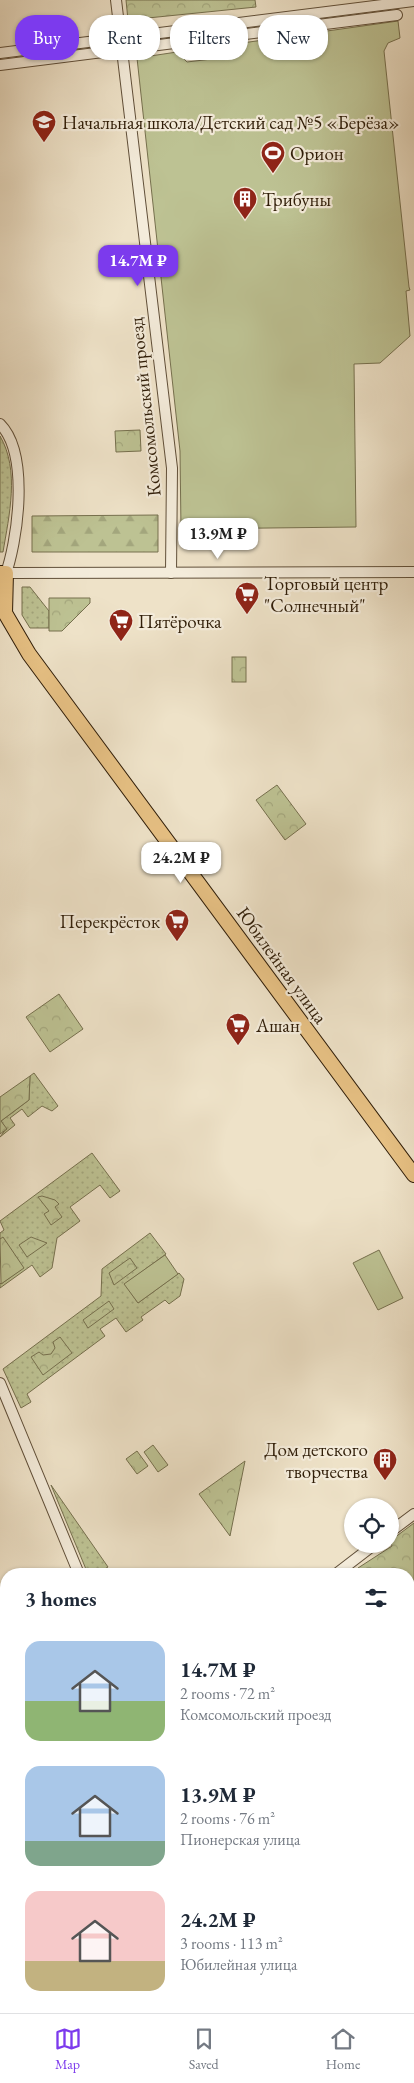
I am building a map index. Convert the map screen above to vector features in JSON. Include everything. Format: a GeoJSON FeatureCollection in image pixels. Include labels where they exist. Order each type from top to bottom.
{"type":"FeatureCollection","features":[{"type":"Feature","properties":{"kind":"main road","name":"Юбилейная улица"},"geometry":{"type":"LineString","coordinates":[[3,573],[2,613],[29,654],[414,1175]]}},
{"type":"Feature","properties":{"kind":"street","name":"Комсомольский проезд"},"geometry":{"type":"LineString","coordinates":[[116,0],[116,15]]}},
{"type":"Feature","properties":{"kind":"street"},"geometry":{"type":"LineString","coordinates":[[160,32],[414,1]]}},
{"type":"Feature","properties":{"kind":"street"},"geometry":{"type":"LineString","coordinates":[[160,45],[397,15]]}},
{"type":"Feature","properties":{"kind":"street"},"geometry":{"type":"LineString","coordinates":[[0,53],[89,41]]}},
{"type":"Feature","properties":{"kind":"street"},"geometry":{"type":"LineString","coordinates":[[0,65],[89,54]]}},
{"type":"Feature","properties":{"kind":"street","name":"Комсомольский проезд"},"geometry":{"type":"LineString","coordinates":[[123,60],[172,468],[171,573]]}},
{"type":"Feature","properties":{"kind":"street"},"geometry":{"type":"LineString","coordinates":[[0,424],[10,436],[19,484],[15,526],[0,589]]}},
{"type":"Feature","properties":{"kind":"street"},"geometry":{"type":"LineString","coordinates":[[3,573],[414,572]]}},
{"type":"Feature","properties":{"kind":"street"},"geometry":{"type":"LineString","coordinates":[[0,1383],[77,1568]]}},
{"type":"Feature","properties":{"kind":"street"},"geometry":{"type":"LineString","coordinates":[[399,1525],[414,1514]]}},
{"type":"Feature","properties":{"kind":"street"},"geometry":{"type":"LineString","coordinates":[[344,1568],[363,1553]]}},
{"type":"Feature","properties":{"kind":"green space"},"geometry":{"type":"Polygon","coordinates":[[[126,0],[255,0],[256,7],[160,17],[160,15],[128,15],[126,0]]]}},
{"type":"Feature","properties":{"kind":"green space","name":"Орион"},"geometry":{"type":"Polygon","coordinates":[[[398,21],[400,38],[388,43],[384,51],[410,290],[406,291],[410,336],[380,363],[354,364],[356,527],[181,529],[180,451],[137,60],[160,60],[160,55],[170,53],[170,60],[185,60],[187,62],[248,60],[248,42],[258,41],[258,60],[328,60],[328,31],[398,21]]]}},
{"type":"Feature","properties":{"kind":"green space"},"geometry":{"type":"Polygon","coordinates":[[[140,430],[141,451],[116,452],[115,431],[140,430]]]}},
{"type":"Feature","properties":{"kind":"green space"},"geometry":{"type":"Polygon","coordinates":[[[0,436],[10,463],[11,478],[10,508],[3,552],[0,552],[0,436]]]}},
{"type":"Feature","properties":{"kind":"green space"},"geometry":{"type":"Polygon","coordinates":[[[158,515],[158,552],[32,552],[32,516],[158,515]]]}},
{"type":"Feature","properties":{"kind":"green space"},"geometry":{"type":"Polygon","coordinates":[[[22,587],[30,587],[49,611],[49,628],[30,628],[22,615],[22,587]]]}},
{"type":"Feature","properties":{"kind":"green space"},"geometry":{"type":"Polygon","coordinates":[[[49,598],[90,598],[90,603],[62,631],[49,631],[49,598]]]}},
{"type":"Feature","properties":{"kind":"green space"},"geometry":{"type":"Polygon","coordinates":[[[232,657],[246,657],[246,682],[232,682],[232,657]]]}},
{"type":"Feature","properties":{"kind":"green space"},"geometry":{"type":"Polygon","coordinates":[[[277,785],[306,824],[285,840],[256,800],[277,785]]]}},
{"type":"Feature","properties":{"kind":"green space"},"geometry":{"type":"Polygon","coordinates":[[[59,994],[83,1029],[50,1052],[26,1017],[59,994]]]}},
{"type":"Feature","properties":{"kind":"green space"},"geometry":{"type":"Polygon","coordinates":[[[34,1073],[58,1106],[52,1111],[42,1106],[28,1117],[22,1109],[10,1118],[15,1125],[0,1137],[6,1129],[1,1121],[29,1100],[30,1076],[34,1073]]]}},
{"type":"Feature","properties":{"kind":"green space"},"geometry":{"type":"Polygon","coordinates":[[[30,1076],[29,1100],[1,1121],[7,1129],[0,1134],[0,1097],[30,1076]]]}},
{"type":"Feature","properties":{"kind":"green space"},"geometry":{"type":"Polygon","coordinates":[[[92,1153],[120,1191],[110,1198],[100,1185],[70,1207],[80,1221],[57,1238],[52,1268],[40,1277],[32,1265],[0,1288],[0,1283],[23,1268],[3,1238],[0,1239],[0,1233],[4,1230],[0,1221],[92,1153]]]}},
{"type":"Feature","properties":{"kind":"green space"},"geometry":{"type":"Polygon","coordinates":[[[42,1196],[55,1200],[59,1204],[55,1207],[62,1217],[51,1225],[44,1214],[49,1211],[38,1197],[42,1196]]]}},
{"type":"Feature","properties":{"kind":"green space"},"geometry":{"type":"Polygon","coordinates":[[[150,1233],[166,1254],[125,1284],[138,1303],[179,1273],[184,1279],[180,1296],[169,1304],[165,1300],[141,1317],[143,1320],[126,1332],[116,1318],[100,1329],[105,1336],[27,1394],[31,1402],[21,1408],[3,1369],[101,1296],[102,1269],[150,1233]]]}},
{"type":"Feature","properties":{"kind":"green space"},"geometry":{"type":"Polygon","coordinates":[[[3,1237],[24,1268],[1,1284],[0,1239],[3,1237]]]}},
{"type":"Feature","properties":{"kind":"green space"},"geometry":{"type":"Polygon","coordinates":[[[31,1237],[47,1243],[27,1257],[19,1245],[31,1237]]]}},
{"type":"Feature","properties":{"kind":"green space"},"geometry":{"type":"Polygon","coordinates":[[[379,1250],[403,1298],[378,1310],[353,1263],[379,1250]]]}},
{"type":"Feature","properties":{"kind":"green space"},"geometry":{"type":"Polygon","coordinates":[[[165,1255],[178,1274],[138,1303],[124,1284],[165,1255]]]}},
{"type":"Feature","properties":{"kind":"green space"},"geometry":{"type":"Polygon","coordinates":[[[130,1258],[137,1268],[114,1285],[109,1273],[130,1258]]]}},
{"type":"Feature","properties":{"kind":"green space"},"geometry":{"type":"Polygon","coordinates":[[[109,1301],[114,1309],[88,1328],[83,1320],[109,1301]]]}},
{"type":"Feature","properties":{"kind":"green space"},"geometry":{"type":"Polygon","coordinates":[[[60,1337],[72,1353],[43,1375],[31,1357],[39,1352],[43,1355],[51,1354],[55,1348],[53,1342],[60,1337]]]}},
{"type":"Feature","properties":{"kind":"green space"},"geometry":{"type":"Polygon","coordinates":[[[153,1445],[168,1465],[158,1472],[144,1452],[153,1445]]]}},
{"type":"Feature","properties":{"kind":"green space"},"geometry":{"type":"Polygon","coordinates":[[[137,1451],[148,1466],[137,1474],[126,1459],[137,1451]]]}},
{"type":"Feature","properties":{"kind":"green space"},"geometry":{"type":"Polygon","coordinates":[[[245,1461],[230,1536],[199,1494],[245,1461]]]}},
{"type":"Feature","properties":{"kind":"green space"},"geometry":{"type":"Polygon","coordinates":[[[51,1485],[108,1567],[86,1568],[51,1485]]]}},
{"type":"Feature","properties":{"kind":"green space"},"geometry":{"type":"Polygon","coordinates":[[[414,1523],[414,1568],[358,1568],[381,1553],[399,1553],[399,1534],[414,1523]]]}},
{"type":"Feature","properties":{"kind":"place","name":"Начальная школа/Детский сад №5 «Берёза»"},"geometry":{"type":"Point","coordinates":[44,143]}},
{"type":"Feature","properties":{"kind":"place","name":"Орион"},"geometry":{"type":"Point","coordinates":[273,174]}},
{"type":"Feature","properties":{"kind":"place","name":"Трибуны"},"geometry":{"type":"Point","coordinates":[245,220]}},
{"type":"Feature","properties":{"kind":"place","name":"Торговый центр \"Солнечный\""},"geometry":{"type":"Point","coordinates":[247,615]}},
{"type":"Feature","properties":{"kind":"place","name":"Пятёрочка"},"geometry":{"type":"Point","coordinates":[121,642]}},
{"type":"Feature","properties":{"kind":"place","name":"Перекрёсток"},"geometry":{"type":"Point","coordinates":[177,942]}},
{"type":"Feature","properties":{"kind":"place","name":"Ашан"},"geometry":{"type":"Point","coordinates":[238,1046]}},
{"type":"Feature","properties":{"kind":"place","name":"Дом детского творчества"},"geometry":{"type":"Point","coordinates":[385,1481]}}]}
